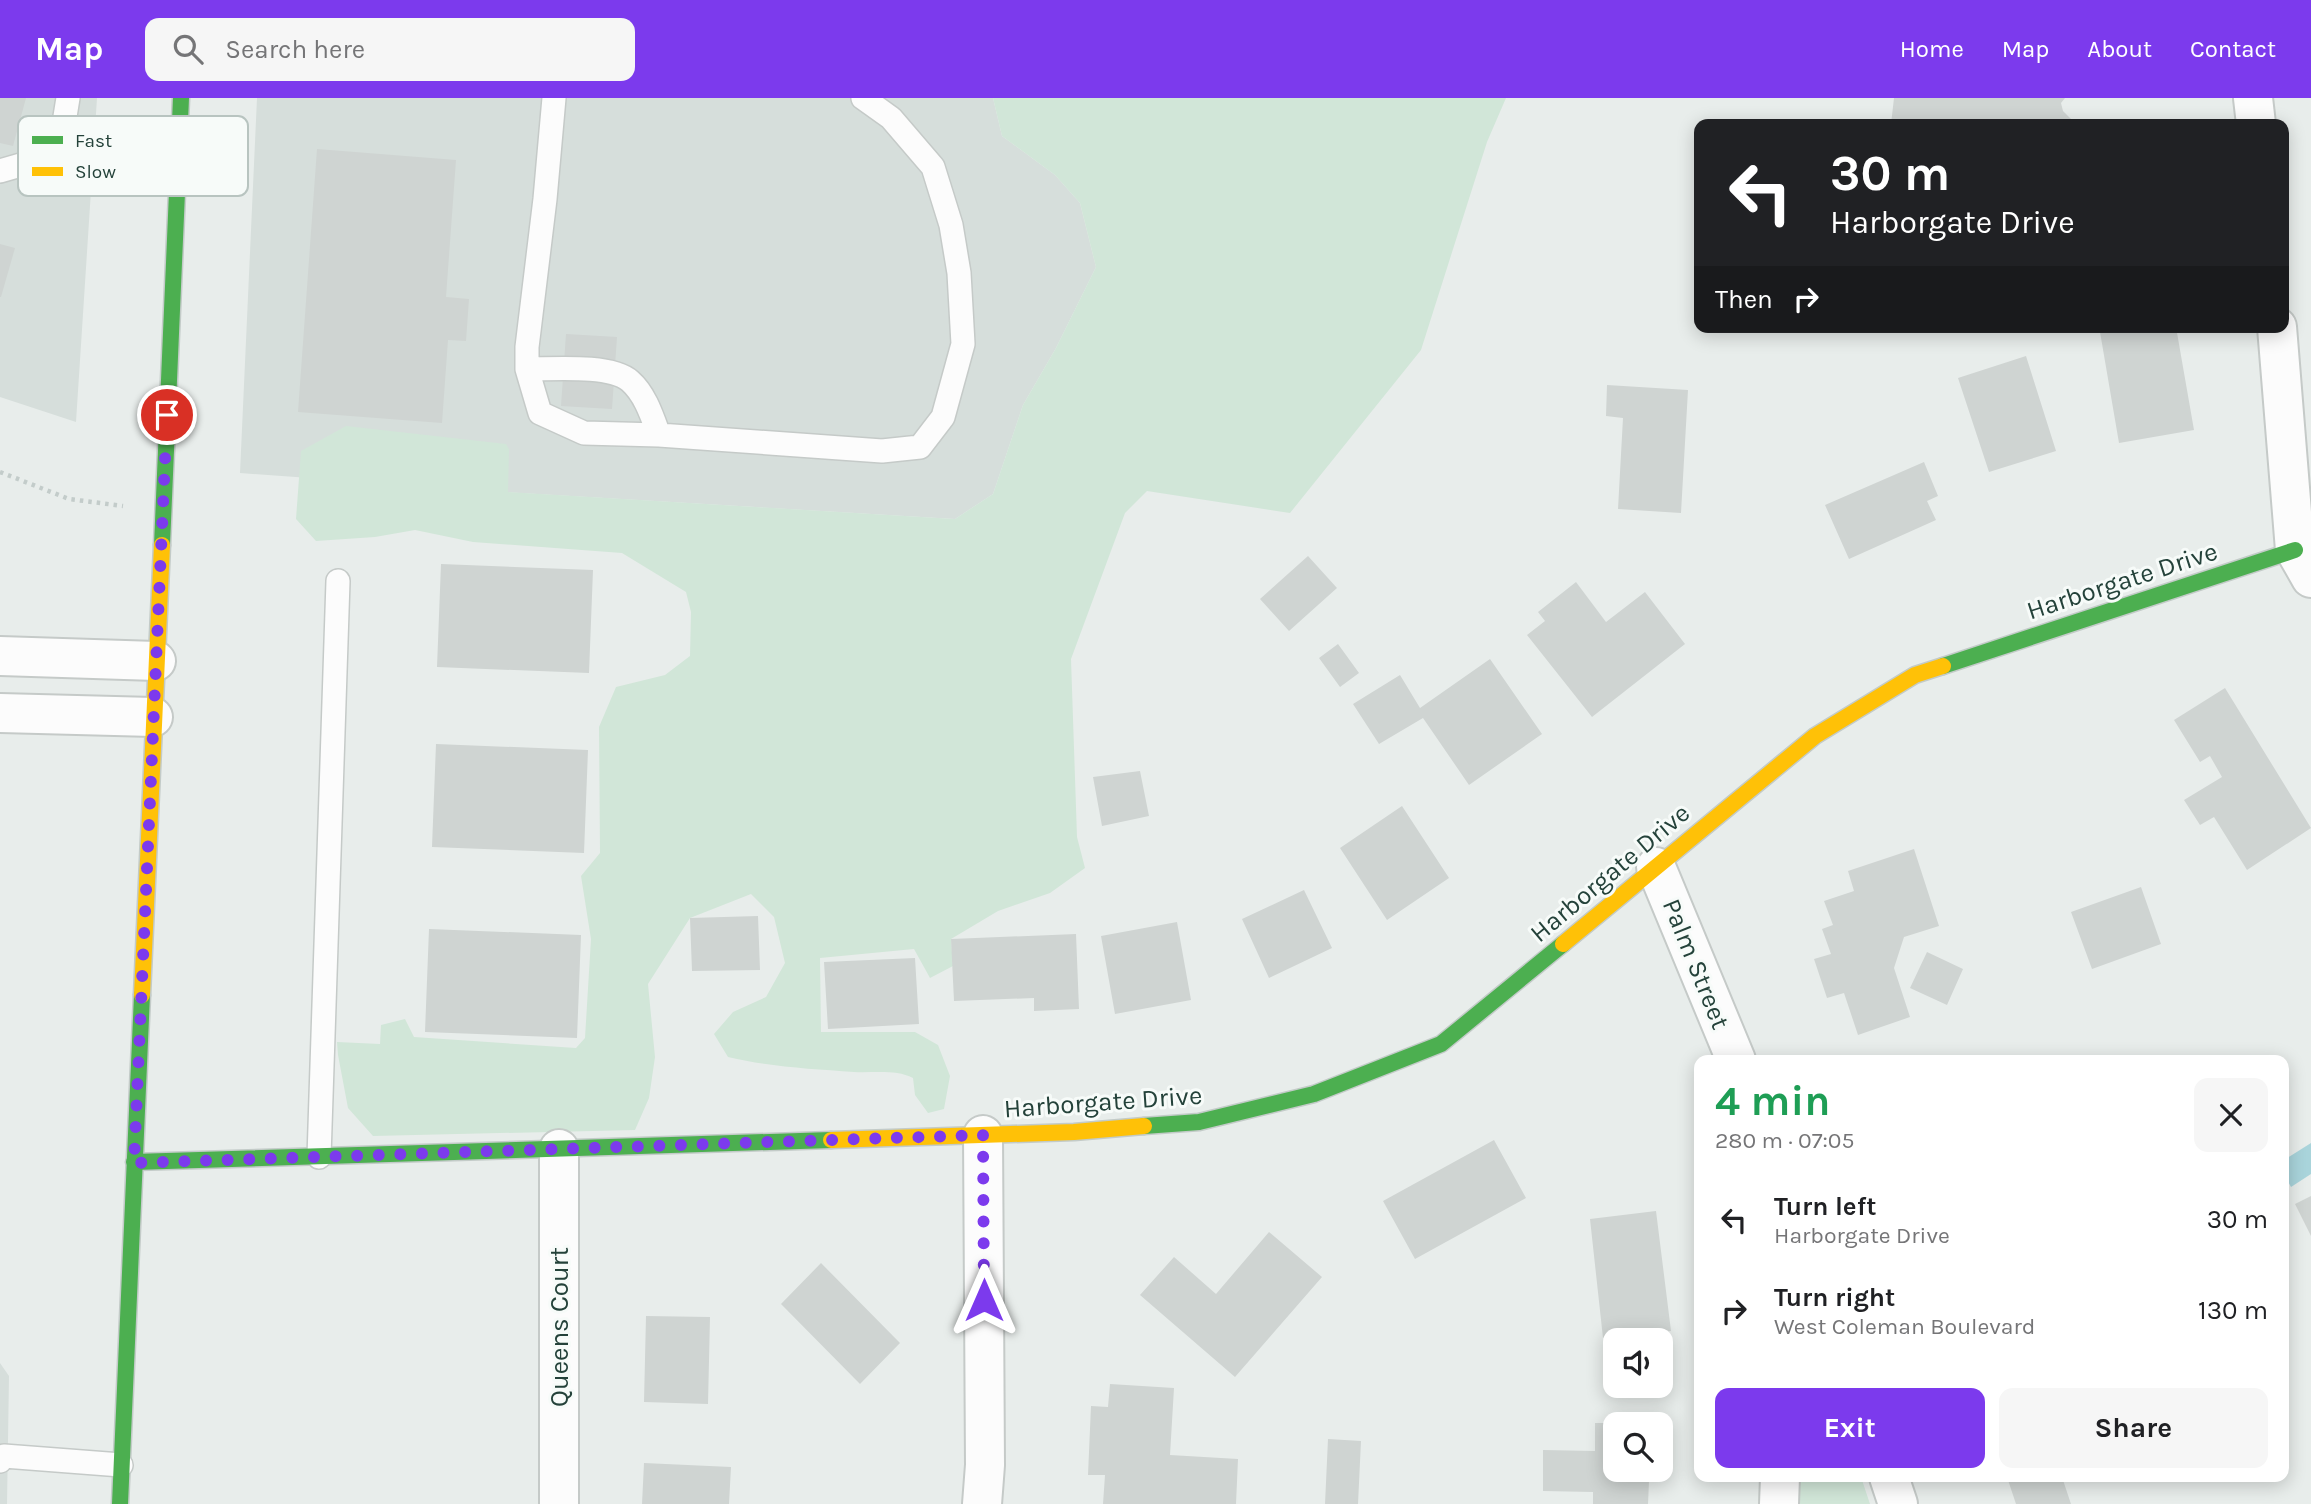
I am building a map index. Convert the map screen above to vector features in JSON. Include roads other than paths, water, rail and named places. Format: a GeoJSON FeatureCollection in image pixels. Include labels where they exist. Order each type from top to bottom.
{"type":"FeatureCollection","features":[{"type":"Feature","properties":{"kind":"street"},"geometry":{"type":"LineString","coordinates":[[180,116],[181,98]]}},
{"type":"Feature","properties":{"kind":"street"},"geometry":{"type":"LineString","coordinates":[[2253,98],[2255,119]]}},
{"type":"Feature","properties":{"kind":"street"},"geometry":{"type":"LineString","coordinates":[[120,1504],[177,196]]}},
{"type":"Feature","properties":{"kind":"street"},"geometry":{"type":"LineString","coordinates":[[2278,333],[2303,564]]}},
{"type":"Feature","properties":{"kind":"street","name":"Harborgate Drive"},"geometry":{"type":"LineString","coordinates":[[134,1163],[1073,1132],[1199,1122],[1314,1094],[1441,1044],[1815,736],[1915,675],[2303,564]]}},
{"type":"Feature","properties":{"kind":"street"},"geometry":{"type":"LineString","coordinates":[[0,656],[156,661]]}},
{"type":"Feature","properties":{"kind":"street"},"geometry":{"type":"LineString","coordinates":[[0,713],[153,717]]}},
{"type":"Feature","properties":{"kind":"street","name":"Palm Street"},"geometry":{"type":"LineString","coordinates":[[1656,867],[1734,1055]]}},
{"type":"Feature","properties":{"kind":"street"},"geometry":{"type":"LineString","coordinates":[[982,1504],[985,1465],[983,1135]]}},
{"type":"Feature","properties":{"kind":"street","name":"Queens Court"},"geometry":{"type":"LineString","coordinates":[[559,1149],[559,1504]]}},
{"type":"Feature","properties":{"kind":"street"},"geometry":{"type":"LineString","coordinates":[[1779,1504],[1780,1482]]}},
{"type":"Feature","properties":{"kind":"street"},"geometry":{"type":"LineString","coordinates":[[1891,1482],[1898,1504]]}},
{"type":"Feature","properties":{"kind":"lane"},"geometry":{"type":"LineString","coordinates":[[65,116],[68,98]]}},
{"type":"Feature","properties":{"kind":"lane"},"geometry":{"type":"LineString","coordinates":[[554,98],[527,369],[540,413],[584,433],[659,435],[882,452],[920,447],[943,418],[963,344],[959,273],[951,225],[933,167],[891,118],[863,98]]}},
{"type":"Feature","properties":{"kind":"lane"},"geometry":{"type":"LineString","coordinates":[[0,171],[18,166]]}},
{"type":"Feature","properties":{"kind":"lane"},"geometry":{"type":"LineString","coordinates":[[527,369],[604,371],[618,374],[631,381],[649,407],[659,435]]}},
{"type":"Feature","properties":{"kind":"lane"},"geometry":{"type":"LineString","coordinates":[[319,1157],[338,581]]}},
{"type":"Feature","properties":{"kind":"lane"},"geometry":{"type":"LineString","coordinates":[[0,1461],[4,1456],[121,1465]]}},
{"type":"Feature","properties":{"kind":"water"},"geometry":{"type":"Polygon","coordinates":[[[2311,1143],[2311,1174],[2291,1187],[2289,1183],[2289,1157],[2311,1143]]]}}]}
